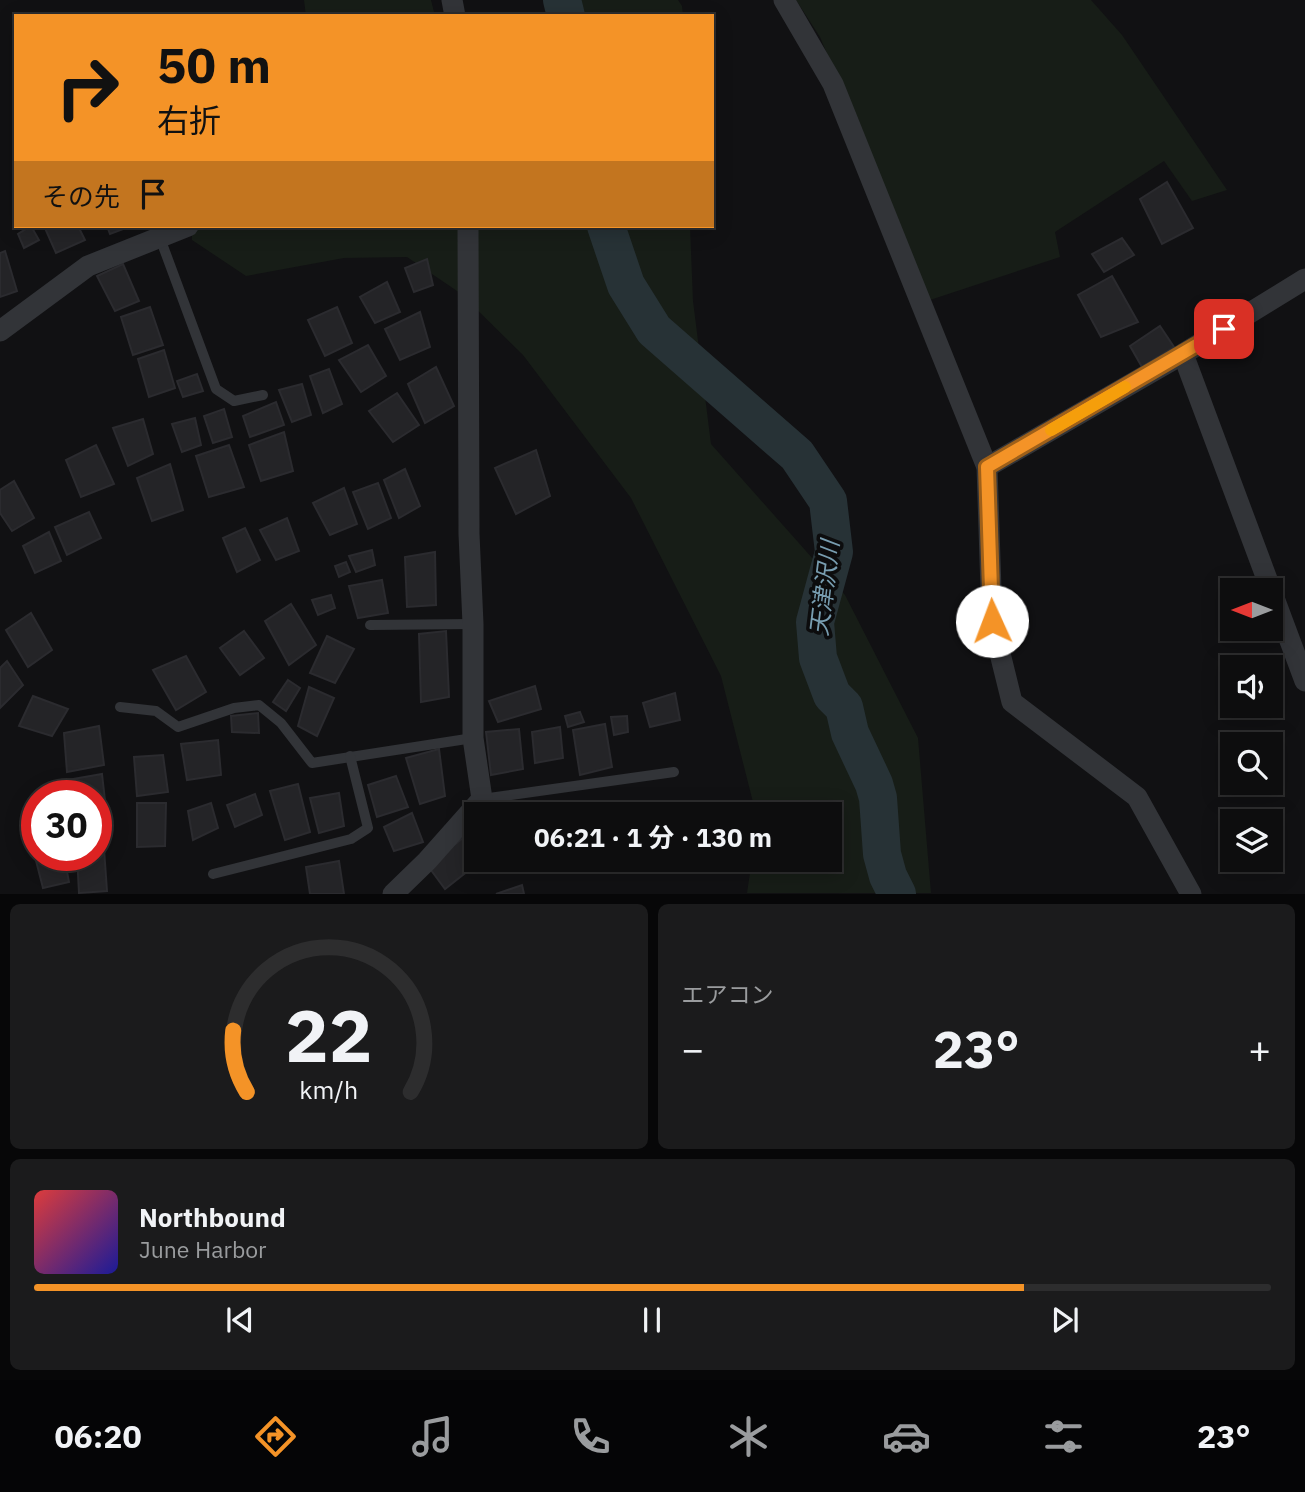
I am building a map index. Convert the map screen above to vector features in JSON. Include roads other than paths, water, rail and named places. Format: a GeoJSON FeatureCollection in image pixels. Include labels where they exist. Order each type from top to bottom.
{"type":"FeatureCollection","features":[{"type":"Feature","properties":{"kind":"street"},"geometry":{"type":"LineString","coordinates":[[783,0],[833,84],[987,467],[992,621],[1012,702],[1137,797],[1191,894]]}},
{"type":"Feature","properties":{"kind":"street"},"geometry":{"type":"LineString","coordinates":[[0,331],[88,266],[183,228]]}},
{"type":"Feature","properties":{"kind":"street"},"geometry":{"type":"LineString","coordinates":[[393,894],[427,861],[481,799],[473,738],[468,228]]}},
{"type":"Feature","properties":{"kind":"street"},"geometry":{"type":"LineString","coordinates":[[987,467],[1183,354],[1305,279]]}},
{"type":"Feature","properties":{"kind":"street"},"geometry":{"type":"LineString","coordinates":[[1183,354],[1305,681]]}},
{"type":"Feature","properties":{"kind":"lane"},"geometry":{"type":"LineString","coordinates":[[160,238],[216,390],[234,401],[263,395]]}},
{"type":"Feature","properties":{"kind":"lane"},"geometry":{"type":"LineString","coordinates":[[370,625],[472,624]]}},
{"type":"Feature","properties":{"kind":"lane"},"geometry":{"type":"LineString","coordinates":[[120,707],[156,711],[178,727],[234,708],[259,705],[281,723],[312,763],[473,738]]}},
{"type":"Feature","properties":{"kind":"lane"},"geometry":{"type":"LineString","coordinates":[[213,874],[351,839],[368,828],[350,756]]}},
{"type":"Feature","properties":{"kind":"lane"},"geometry":{"type":"LineString","coordinates":[[481,799],[674,772]]}},
{"type":"Feature","properties":{"kind":"waterway","name":"天津沢川"},"geometry":{"type":"LineString","coordinates":[[562,0],[566,14]]}},
{"type":"Feature","properties":{"kind":"waterway","name":"天津沢川"},"geometry":{"type":"LineString","coordinates":[[607,228],[626,285],[654,330],[797,455],[828,501],[834,552],[815,622],[818,658],[832,695],[844,707],[850,733],[874,784],[878,798],[882,854],[888,876],[897,894]]}}]}
